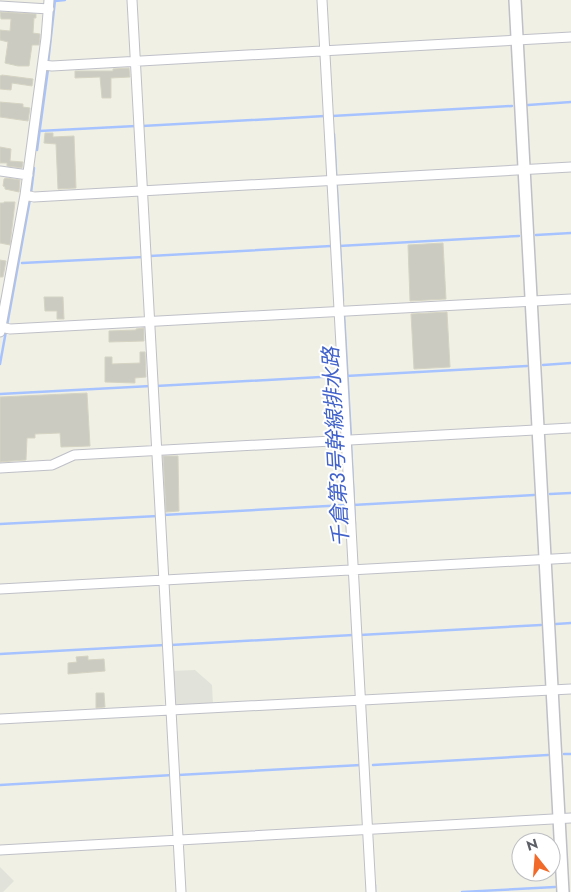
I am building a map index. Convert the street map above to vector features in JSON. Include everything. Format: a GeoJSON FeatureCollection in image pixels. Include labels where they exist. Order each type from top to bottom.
{"type":"FeatureCollection","features":[{"type":"Feature","properties":{"kind":"street"},"geometry":{"type":"LineString","coordinates":[[132,0],[181,892]]}},
{"type":"Feature","properties":{"kind":"street"},"geometry":{"type":"LineString","coordinates":[[322,0],[328,51],[370,829],[371,892]]}},
{"type":"Feature","properties":{"kind":"street"},"geometry":{"type":"LineString","coordinates":[[515,0],[563,892]]}},
{"type":"Feature","properties":{"kind":"street"},"geometry":{"type":"LineString","coordinates":[[0,6],[49,4],[46,65],[28,175],[29,196],[4,329],[571,299]]}},
{"type":"Feature","properties":{"kind":"street"},"geometry":{"type":"LineString","coordinates":[[46,65],[571,37]]}},
{"type":"Feature","properties":{"kind":"street"},"geometry":{"type":"LineString","coordinates":[[29,196],[571,167]]}},
{"type":"Feature","properties":{"kind":"street"},"geometry":{"type":"LineString","coordinates":[[0,171],[28,175]]}},
{"type":"Feature","properties":{"kind":"street"},"geometry":{"type":"LineString","coordinates":[[0,468],[52,465],[74,455],[571,428]]}},
{"type":"Feature","properties":{"kind":"street"},"geometry":{"type":"LineString","coordinates":[[0,589],[571,558]]}},
{"type":"Feature","properties":{"kind":"street"},"geometry":{"type":"LineString","coordinates":[[0,719],[571,689]]}},
{"type":"Feature","properties":{"kind":"street"},"geometry":{"type":"LineString","coordinates":[[0,850],[571,818]]}},
{"type":"Feature","properties":{"kind":"shaded area"},"geometry":{"type":"Polygon","coordinates":[[[195,670],[212,685],[213,705],[179,706],[172,701],[171,671],[195,670]]]}},
{"type":"Feature","properties":{"kind":"shaded area"},"geometry":{"type":"Polygon","coordinates":[[[0,867],[14,881],[3,892],[0,892],[0,867]]]}},
{"type":"Feature","properties":{"kind":"building"},"geometry":{"type":"Polygon","coordinates":[[[0,12],[36,14],[33,33],[40,34],[39,45],[32,45],[29,66],[5,63],[8,42],[0,40],[0,30],[10,31],[11,19],[1,19],[0,12]]]}},
{"type":"Feature","properties":{"kind":"building"},"geometry":{"type":"Polygon","coordinates":[[[129,68],[130,77],[111,78],[111,98],[102,98],[100,77],[75,78],[75,71],[113,71],[113,69],[129,68]]]}},
{"type":"Feature","properties":{"kind":"building"},"geometry":{"type":"Polygon","coordinates":[[[0,76],[33,79],[32,86],[12,83],[11,90],[0,89],[0,76]]]}},
{"type":"Feature","properties":{"kind":"building"},"geometry":{"type":"Polygon","coordinates":[[[0,102],[23,104],[23,107],[30,108],[28,121],[0,117],[0,102]]]}},
{"type":"Feature","properties":{"kind":"building"},"geometry":{"type":"Polygon","coordinates":[[[45,133],[53,133],[53,137],[74,136],[76,188],[58,189],[56,144],[44,143],[45,133]]]}},
{"type":"Feature","properties":{"kind":"building"},"geometry":{"type":"Polygon","coordinates":[[[0,147],[11,149],[10,161],[23,162],[22,168],[7,166],[7,163],[0,163],[0,147]]]}},
{"type":"Feature","properties":{"kind":"building"},"geometry":{"type":"Polygon","coordinates":[[[4,179],[20,180],[19,192],[5,189],[3,186],[4,179]]]}},
{"type":"Feature","properties":{"kind":"building"},"geometry":{"type":"Polygon","coordinates":[[[15,202],[10,245],[0,243],[0,203],[15,202]]]}},
{"type":"Feature","properties":{"kind":"building"},"geometry":{"type":"Polygon","coordinates":[[[443,243],[446,299],[410,301],[408,245],[443,243]]]}},
{"type":"Feature","properties":{"kind":"building"},"geometry":{"type":"Polygon","coordinates":[[[0,260],[6,261],[3,277],[0,277],[0,260]]]}},
{"type":"Feature","properties":{"kind":"building"},"geometry":{"type":"Polygon","coordinates":[[[44,297],[63,297],[64,319],[57,319],[57,311],[45,311],[44,297]]]}},
{"type":"Feature","properties":{"kind":"building"},"geometry":{"type":"Polygon","coordinates":[[[447,312],[450,367],[414,369],[411,314],[447,312]]]}},
{"type":"Feature","properties":{"kind":"building"},"geometry":{"type":"Polygon","coordinates":[[[144,328],[144,341],[109,342],[109,331],[144,328]]]}},
{"type":"Feature","properties":{"kind":"building"},"geometry":{"type":"Polygon","coordinates":[[[140,352],[145,352],[146,377],[135,378],[135,383],[105,382],[105,357],[112,357],[112,364],[140,363],[140,352]]]}},
{"type":"Feature","properties":{"kind":"building"},"geometry":{"type":"Polygon","coordinates":[[[87,393],[90,446],[61,447],[60,433],[35,434],[35,438],[27,438],[26,460],[0,462],[0,397],[87,393]]]}},
{"type":"Feature","properties":{"kind":"building"},"geometry":{"type":"Polygon","coordinates":[[[163,456],[178,456],[179,511],[166,512],[163,456]]]}},
{"type":"Feature","properties":{"kind":"building"},"geometry":{"type":"Polygon","coordinates":[[[88,656],[88,660],[104,659],[105,671],[68,674],[68,663],[77,662],[76,657],[88,656]]]}},
{"type":"Feature","properties":{"kind":"building"},"geometry":{"type":"Polygon","coordinates":[[[96,693],[104,693],[105,707],[96,708],[96,693]]]}},
{"type":"Feature","properties":{"kind":"waterway"},"geometry":{"type":"LineString","coordinates":[[48,63],[55,0]]}},
{"type":"Feature","properties":{"kind":"waterway"},"geometry":{"type":"LineString","coordinates":[[55,1],[65,0]]}},
{"type":"Feature","properties":{"kind":"waterway"},"geometry":{"type":"LineString","coordinates":[[37,150],[48,69]]}},
{"type":"Feature","properties":{"kind":"waterway"},"geometry":{"type":"LineString","coordinates":[[528,105],[571,102]]}},
{"type":"Feature","properties":{"kind":"waterway"},"geometry":{"type":"LineString","coordinates":[[332,116],[512,106]]}},
{"type":"Feature","properties":{"kind":"waterway"},"geometry":{"type":"LineString","coordinates":[[142,126],[325,116]]}},
{"type":"Feature","properties":{"kind":"waterway"},"geometry":{"type":"LineString","coordinates":[[39,131],[136,126]]}},
{"type":"Feature","properties":{"kind":"waterway","name":"千倉第3号幹線排水路"},"geometry":{"type":"LineString","coordinates":[[334,134],[343,301]]}},
{"type":"Feature","properties":{"kind":"waterway"},"geometry":{"type":"LineString","coordinates":[[31,193],[34,168]]}},
{"type":"Feature","properties":{"kind":"waterway"},"geometry":{"type":"LineString","coordinates":[[0,364],[30,199]]}},
{"type":"Feature","properties":{"kind":"waterway"},"geometry":{"type":"LineString","coordinates":[[536,235],[571,233]]}},
{"type":"Feature","properties":{"kind":"waterway"},"geometry":{"type":"LineString","coordinates":[[339,246],[519,236]]}},
{"type":"Feature","properties":{"kind":"waterway"},"geometry":{"type":"LineString","coordinates":[[150,256],[331,246]]}},
{"type":"Feature","properties":{"kind":"waterway"},"geometry":{"type":"LineString","coordinates":[[22,263],[144,257]]}},
{"type":"Feature","properties":{"kind":"waterway","name":"千倉第3号幹線排水路"},"geometry":{"type":"LineString","coordinates":[[344,314],[351,438]]}},
{"type":"Feature","properties":{"kind":"waterway"},"geometry":{"type":"LineString","coordinates":[[543,365],[571,363]]}},
{"type":"Feature","properties":{"kind":"waterway"},"geometry":{"type":"LineString","coordinates":[[346,376],[527,366]]}},
{"type":"Feature","properties":{"kind":"waterway"},"geometry":{"type":"LineString","coordinates":[[156,386],[339,376]]}},
{"type":"Feature","properties":{"kind":"waterway"},"geometry":{"type":"LineString","coordinates":[[0,394],[151,386]]}},
{"type":"Feature","properties":{"kind":"waterway","name":"千倉第3号幹線排水路"},"geometry":{"type":"LineString","coordinates":[[351,443],[355,525]]}},
{"type":"Feature","properties":{"kind":"waterway"},"geometry":{"type":"LineString","coordinates":[[550,494],[571,493]]}},
{"type":"Feature","properties":{"kind":"waterway"},"geometry":{"type":"LineString","coordinates":[[353,505],[534,495]]}},
{"type":"Feature","properties":{"kind":"waterway"},"geometry":{"type":"LineString","coordinates":[[163,515],[346,505]]}},
{"type":"Feature","properties":{"kind":"waterway"},"geometry":{"type":"LineString","coordinates":[[0,524],[158,516]]}},
{"type":"Feature","properties":{"kind":"waterway"},"geometry":{"type":"LineString","coordinates":[[556,624],[571,623]]}},
{"type":"Feature","properties":{"kind":"waterway"},"geometry":{"type":"LineString","coordinates":[[360,635],[541,625]]}},
{"type":"Feature","properties":{"kind":"waterway"},"geometry":{"type":"LineString","coordinates":[[171,645],[353,635]]}},
{"type":"Feature","properties":{"kind":"waterway"},"geometry":{"type":"LineString","coordinates":[[0,654],[165,645]]}},
{"type":"Feature","properties":{"kind":"waterway"},"geometry":{"type":"LineString","coordinates":[[564,754],[571,754]]}},
{"type":"Feature","properties":{"kind":"waterway"},"geometry":{"type":"LineString","coordinates":[[373,765],[548,755]]}},
{"type":"Feature","properties":{"kind":"waterway"},"geometry":{"type":"LineString","coordinates":[[178,775],[361,765]]}},
{"type":"Feature","properties":{"kind":"waterway"},"geometry":{"type":"LineString","coordinates":[[0,785],[173,775]]}},
{"type":"Feature","properties":{"kind":"waterway","name":"千倉第3号幹線排水路"},"geometry":{"type":"LineString","coordinates":[[375,885],[375,892]]}},
{"type":"Feature","properties":{"kind":"waterway","name":"千倉第3号幹線排水路"},"geometry":{"type":"LineString","coordinates":[[462,892],[555,887]]}}]}
